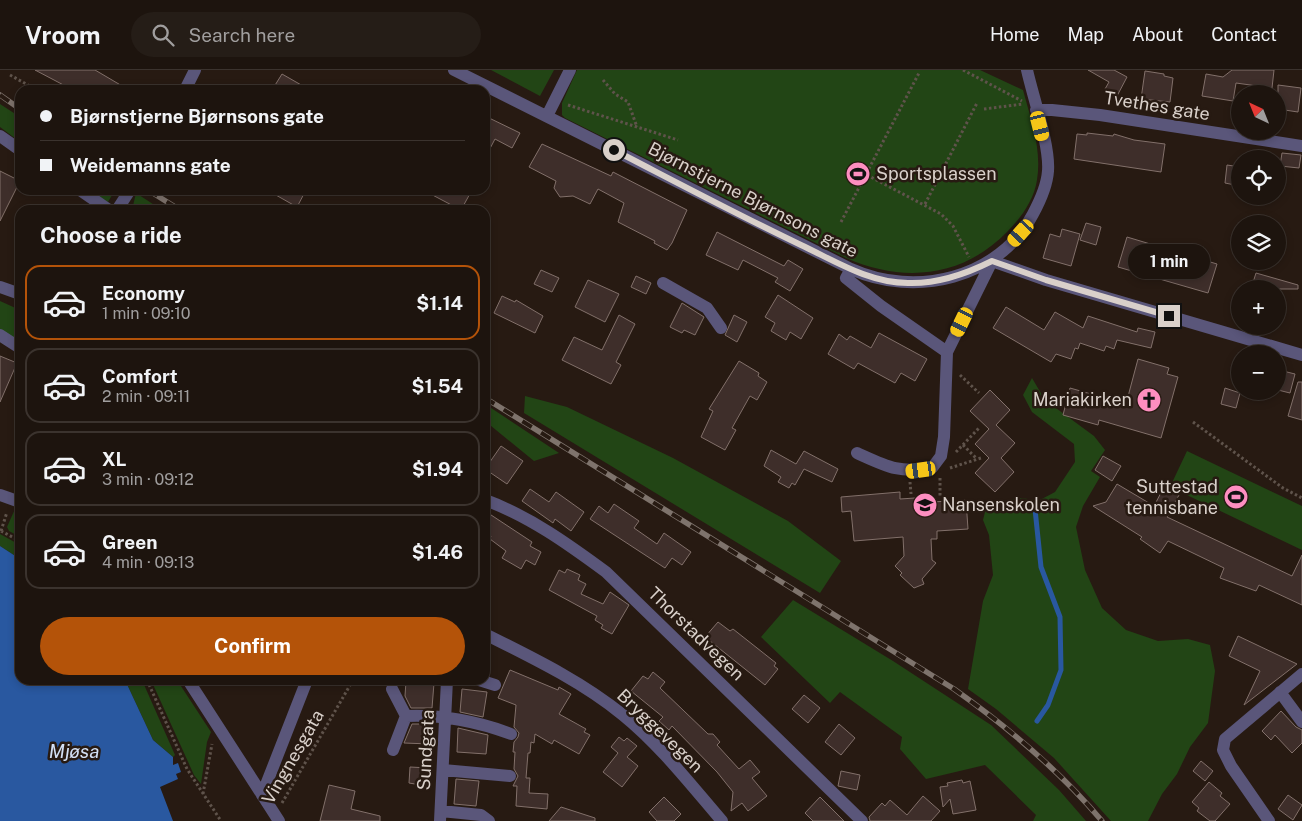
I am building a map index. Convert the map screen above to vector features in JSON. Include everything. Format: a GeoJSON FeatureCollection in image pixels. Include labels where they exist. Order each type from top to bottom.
{"type":"FeatureCollection","features":[{"type":"Feature","properties":{"kind":"street"},"geometry":{"type":"LineString","coordinates":[[188,85],[195,70]]}},
{"type":"Feature","properties":{"kind":"street","name":"Bjørnstjerne Bjørnsons gate"},"geometry":{"type":"LineString","coordinates":[[454,70],[484,85]]}},
{"type":"Feature","properties":{"kind":"street"},"geometry":{"type":"LineString","coordinates":[[547,116],[570,70]]}},
{"type":"Feature","properties":{"kind":"street"},"geometry":{"type":"LineString","coordinates":[[857,453],[889,468],[909,471],[932,468],[942,456],[947,357],[992,261],[1021,233],[1040,201],[1046,184],[1048,157],[1027,70]]}},
{"type":"Feature","properties":{"kind":"street","name":"Bjørnstjerne Bjørnsons gate"},"geometry":{"type":"LineString","coordinates":[[490,88],[851,269],[876,279],[908,283],[941,279],[976,269],[992,261]]}},
{"type":"Feature","properties":{"kind":"street","name":"Tvethes gate"},"geometry":{"type":"LineString","coordinates":[[1036,110],[1100,115],[1302,146]]}},
{"type":"Feature","properties":{"kind":"street"},"geometry":{"type":"LineString","coordinates":[[0,136],[15,146]]}},
{"type":"Feature","properties":{"kind":"street"},"geometry":{"type":"LineString","coordinates":[[87,195],[102,205]]}},
{"type":"Feature","properties":{"kind":"street"},"geometry":{"type":"LineString","coordinates":[[992,261],[1046,280],[1302,356]]}},
{"type":"Feature","properties":{"kind":"street"},"geometry":{"type":"LineString","coordinates":[[851,269],[846,278],[947,357]]}},
{"type":"Feature","properties":{"kind":"street"},"geometry":{"type":"LineString","coordinates":[[663,283],[707,308],[721,328]]}},
{"type":"Feature","properties":{"kind":"street"},"geometry":{"type":"LineString","coordinates":[[0,287],[15,292]]}},
{"type":"Feature","properties":{"kind":"street"},"geometry":{"type":"LineString","coordinates":[[0,335],[15,345]]}},
{"type":"Feature","properties":{"kind":"street","name":"Thorstadvegen"},"geometry":{"type":"LineString","coordinates":[[490,502],[514,512],[559,538],[606,572],[862,821]]}},
{"type":"Feature","properties":{"kind":"street","name":"Bryggevegen"},"geometry":{"type":"LineString","coordinates":[[490,636],[543,662],[590,690],[625,716],[671,762],[722,821]]}},
{"type":"Feature","properties":{"kind":"street"},"geometry":{"type":"LineString","coordinates":[[1269,821],[1231,766],[1223,750],[1225,740],[1233,731],[1302,674]]}},
{"type":"Feature","properties":{"kind":"street"},"geometry":{"type":"LineString","coordinates":[[490,683],[495,685]]}},
{"type":"Feature","properties":{"kind":"street"},"geometry":{"type":"LineString","coordinates":[[191,685],[262,795],[279,815]]}},
{"type":"Feature","properties":{"kind":"street"},"geometry":{"type":"LineString","coordinates":[[262,795],[306,685]]}},
{"type":"Feature","properties":{"kind":"street","name":"Sundgata"},"geometry":{"type":"LineString","coordinates":[[440,816],[447,685]]}},
{"type":"Feature","properties":{"kind":"street"},"geometry":{"type":"LineString","coordinates":[[392,689],[406,716],[393,750]]}},
{"type":"Feature","properties":{"kind":"street"},"geometry":{"type":"LineString","coordinates":[[1280,692],[1302,722]]}},
{"type":"Feature","properties":{"kind":"street"},"geometry":{"type":"LineString","coordinates":[[406,716],[426,714],[445,719],[485,724],[512,734]]}},
{"type":"Feature","properties":{"kind":"street"},"geometry":{"type":"LineString","coordinates":[[443,770],[510,776]]}},
{"type":"Feature","properties":{"kind":"street"},"geometry":{"type":"LineString","coordinates":[[440,816],[481,815],[489,821]]}},
{"type":"Feature","properties":{"kind":"path"},"geometry":{"type":"LineString","coordinates":[[963,70],[1027,104],[984,109]]}},
{"type":"Feature","properties":{"kind":"path"},"geometry":{"type":"LineString","coordinates":[[841,222],[919,73]]}},
{"type":"Feature","properties":{"kind":"path"},"geometry":{"type":"LineString","coordinates":[[10,75],[28,85]]}},
{"type":"Feature","properties":{"kind":"path"},"geometry":{"type":"LineString","coordinates":[[603,80],[615,94],[628,102],[637,127]]}},
{"type":"Feature","properties":{"kind":"path"},"geometry":{"type":"LineString","coordinates":[[554,101],[678,140]]}},
{"type":"Feature","properties":{"kind":"path"},"geometry":{"type":"LineString","coordinates":[[925,204],[977,103]]}},
{"type":"Feature","properties":{"kind":"path"},"geometry":{"type":"LineString","coordinates":[[866,175],[941,214],[953,226],[976,269]]}},
{"type":"Feature","properties":{"kind":"path"},"geometry":{"type":"LineString","coordinates":[[947,357],[979,393]]}},
{"type":"Feature","properties":{"kind":"path"},"geometry":{"type":"LineString","coordinates":[[1193,422],[1283,488],[1302,498]]}},
{"type":"Feature","properties":{"kind":"path"},"geometry":{"type":"LineString","coordinates":[[943,466],[950,468],[979,458],[963,445]]}},
{"type":"Feature","properties":{"kind":"path"},"geometry":{"type":"LineString","coordinates":[[940,477],[940,497]]}},
{"type":"Feature","properties":{"kind":"path"},"geometry":{"type":"LineString","coordinates":[[10,499],[0,530],[15,538]]}},
{"type":"Feature","properties":{"kind":"path"},"geometry":{"type":"LineString","coordinates":[[149,685],[187,769],[202,795],[221,821]]}},
{"type":"Feature","properties":{"kind":"path","name":"Vingnesgata"},"geometry":{"type":"LineString","coordinates":[[279,815],[350,685]]}},
{"type":"Feature","properties":{"kind":"path"},"geometry":{"type":"LineString","coordinates":[[202,795],[212,743],[219,728]]}},
{"type":"Feature","properties":{"kind":"green space"},"geometry":{"type":"Polygon","coordinates":[[[491,70],[554,70],[540,96],[491,70]]]}},
{"type":"Feature","properties":{"kind":"green space","name":"Sportsplassen"},"geometry":{"type":"Polygon","coordinates":[[[577,70],[980,70],[1023,90],[1037,146],[1037,180],[1033,195],[1022,215],[1012,227],[990,247],[971,259],[931,272],[910,273],[867,266],[846,258],[565,118],[562,115],[562,103],[577,70]]]}},
{"type":"Feature","properties":{"kind":"green space"},"geometry":{"type":"Polygon","coordinates":[[[0,104],[15,114],[15,138],[0,127],[0,104]]]}},
{"type":"Feature","properties":{"kind":"green space"},"geometry":{"type":"Polygon","coordinates":[[[97,195],[112,195],[108,202],[97,195]]]}},
{"type":"Feature","properties":{"kind":"green space"},"geometry":{"type":"Polygon","coordinates":[[[136,195],[139,195],[154,205],[133,205],[136,195]]]}},
{"type":"Feature","properties":{"kind":"green space"},"geometry":{"type":"Polygon","coordinates":[[[0,301],[15,308],[15,339],[0,330],[0,301]]]}},
{"type":"Feature","properties":{"kind":"green space"},"geometry":{"type":"Polygon","coordinates":[[[1032,378],[1045,400],[1094,436],[1105,450],[1091,471],[1100,477],[1083,506],[1076,527],[1085,570],[1102,608],[1126,630],[1158,641],[1188,639],[1210,645],[1215,671],[1208,723],[1190,747],[1177,774],[1162,794],[1148,821],[1111,821],[1054,758],[996,709],[968,689],[983,601],[993,575],[989,535],[983,520],[986,508],[1012,499],[1038,501],[1055,492],[1075,462],[1074,444],[1032,412],[1023,395],[1032,378]]]}},
{"type":"Feature","properties":{"kind":"green space"},"geometry":{"type":"Polygon","coordinates":[[[525,396],[567,407],[673,458],[788,521],[841,561],[820,593],[524,413],[525,396]]]}},
{"type":"Feature","properties":{"kind":"green space"},"geometry":{"type":"Polygon","coordinates":[[[490,407],[559,453],[534,461],[490,425],[490,407]]]}},
{"type":"Feature","properties":{"kind":"green space","name":"Suttestad tennisbane"},"geometry":{"type":"Polygon","coordinates":[[[1187,451],[1302,506],[1302,550],[1170,487],[1187,451]]]}},
{"type":"Feature","properties":{"kind":"green space"},"geometry":{"type":"Polygon","coordinates":[[[15,509],[15,534],[9,531],[7,527],[15,509]]]}},
{"type":"Feature","properties":{"kind":"green space"},"geometry":{"type":"Polygon","coordinates":[[[0,534],[15,542],[15,556],[0,546],[0,534]]]}},
{"type":"Feature","properties":{"kind":"green space"},"geometry":{"type":"Polygon","coordinates":[[[793,600],[893,661],[991,725],[1059,790],[1086,821],[1033,821],[1036,815],[985,765],[926,779],[900,749],[902,737],[840,692],[830,703],[761,637],[793,600]]]}},
{"type":"Feature","properties":{"kind":"green space"},"geometry":{"type":"Polygon","coordinates":[[[127,685],[144,685],[175,755],[173,757],[153,740],[127,685]]]}},
{"type":"Feature","properties":{"kind":"green space"},"geometry":{"type":"Polygon","coordinates":[[[153,685],[180,685],[211,732],[207,742],[201,784],[194,775],[153,685]]]}},
{"type":"Feature","properties":{"kind":"water","name":"Mjøsa"},"geometry":{"type":"Polygon","coordinates":[[[0,546],[15,556],[15,685],[127,685],[153,740],[173,757],[173,765],[178,763],[181,772],[176,774],[178,779],[160,787],[173,821],[0,821],[0,546]]]}},
{"type":"Feature","properties":{"kind":"building"},"geometry":{"type":"Polygon","coordinates":[[[35,70],[95,70],[120,85],[64,85],[35,70]]]}},
{"type":"Feature","properties":{"kind":"building"},"geometry":{"type":"Polygon","coordinates":[[[1088,70],[1114,70],[1127,77],[1117,96],[1105,89],[1109,82],[1088,70]]]}},
{"type":"Feature","properties":{"kind":"building"},"geometry":{"type":"Polygon","coordinates":[[[1232,70],[1274,70],[1272,85],[1236,83],[1236,85],[1231,85],[1231,101],[1202,96],[1206,74],[1223,77],[1232,70]]]}},
{"type":"Feature","properties":{"kind":"building"},"geometry":{"type":"Polygon","coordinates":[[[1145,71],[1164,74],[1164,76],[1173,78],[1170,102],[1141,99],[1145,71]]]}},
{"type":"Feature","properties":{"kind":"building"},"geometry":{"type":"Polygon","coordinates":[[[282,74],[301,85],[275,85],[282,74]]]}},
{"type":"Feature","properties":{"kind":"building"},"geometry":{"type":"Polygon","coordinates":[[[1286,86],[1301,88],[1298,112],[1286,110],[1286,86]]]}},
{"type":"Feature","properties":{"kind":"building"},"geometry":{"type":"Polygon","coordinates":[[[490,118],[520,133],[512,148],[495,139],[490,148],[490,118]]]}},
{"type":"Feature","properties":{"kind":"building"},"geometry":{"type":"Polygon","coordinates":[[[1087,133],[1113,136],[1114,134],[1134,140],[1165,144],[1161,172],[1074,159],[1077,134],[1087,135],[1087,133]]]}},
{"type":"Feature","properties":{"kind":"building"},"geometry":{"type":"Polygon","coordinates":[[[542,144],[611,176],[613,172],[687,210],[667,250],[654,243],[655,241],[618,222],[624,203],[598,189],[590,204],[573,196],[560,197],[554,188],[556,181],[529,167],[542,144]]]}},
{"type":"Feature","properties":{"kind":"building"},"geometry":{"type":"Polygon","coordinates":[[[1286,153],[1301,155],[1299,168],[1286,167],[1286,153]]]}},
{"type":"Feature","properties":{"kind":"building"},"geometry":{"type":"Polygon","coordinates":[[[1227,165],[1231,166],[1231,184],[1225,183],[1227,165]]]}},
{"type":"Feature","properties":{"kind":"building"},"geometry":{"type":"Polygon","coordinates":[[[0,171],[15,178],[15,191],[0,221],[0,171]]]}},
{"type":"Feature","properties":{"kind":"building"},"geometry":{"type":"Polygon","coordinates":[[[276,195],[303,195],[298,205],[293,205],[276,195]]]}},
{"type":"Feature","properties":{"kind":"building"},"geometry":{"type":"Polygon","coordinates":[[[432,195],[469,195],[464,205],[452,205],[432,195]]]}},
{"type":"Feature","properties":{"kind":"building"},"geometry":{"type":"Polygon","coordinates":[[[1086,223],[1101,227],[1096,245],[1080,240],[1086,223]]]}},
{"type":"Feature","properties":{"kind":"building"},"geometry":{"type":"Polygon","coordinates":[[[1062,229],[1080,234],[1071,266],[1043,258],[1050,234],[1060,237],[1062,229]]]}},
{"type":"Feature","properties":{"kind":"building"},"geometry":{"type":"Polygon","coordinates":[[[717,232],[784,266],[788,260],[803,269],[790,291],[775,282],[778,278],[743,260],[738,270],[706,255],[717,232]]]}},
{"type":"Feature","properties":{"kind":"building"},"geometry":{"type":"Polygon","coordinates":[[[1127,237],[1217,264],[1208,293],[1118,267],[1127,237]]]}},
{"type":"Feature","properties":{"kind":"building"},"geometry":{"type":"Polygon","coordinates":[[[541,270],[559,278],[552,292],[534,284],[541,270]]]}},
{"type":"Feature","properties":{"kind":"building"},"geometry":{"type":"Polygon","coordinates":[[[1256,273],[1280,280],[1254,280],[1256,273]]]}},
{"type":"Feature","properties":{"kind":"building"},"geometry":{"type":"Polygon","coordinates":[[[636,276],[651,283],[646,294],[631,287],[636,276]]]}},
{"type":"Feature","properties":{"kind":"building"},"geometry":{"type":"Polygon","coordinates":[[[588,280],[619,294],[605,322],[575,307],[588,280]]]}},
{"type":"Feature","properties":{"kind":"building"},"geometry":{"type":"Polygon","coordinates":[[[1286,282],[1298,285],[1298,289],[1286,289],[1286,282]]]}},
{"type":"Feature","properties":{"kind":"building"},"geometry":{"type":"Polygon","coordinates":[[[778,295],[813,318],[801,339],[790,332],[786,340],[771,331],[775,323],[765,317],[778,295]]]}},
{"type":"Feature","properties":{"kind":"building"},"geometry":{"type":"Polygon","coordinates":[[[502,296],[515,302],[516,300],[543,316],[535,333],[494,313],[502,296]]]}},
{"type":"Feature","properties":{"kind":"building"},"geometry":{"type":"Polygon","coordinates":[[[682,303],[704,317],[695,335],[684,330],[682,333],[670,327],[682,303]]]}},
{"type":"Feature","properties":{"kind":"building"},"geometry":{"type":"Polygon","coordinates":[[[1006,307],[1044,330],[1055,312],[1083,328],[1088,316],[1137,332],[1138,328],[1155,332],[1151,348],[1117,340],[1114,349],[1106,346],[1104,351],[1080,343],[1078,349],[1075,348],[1071,359],[1056,354],[1051,362],[993,328],[1006,307]]]}},
{"type":"Feature","properties":{"kind":"building"},"geometry":{"type":"Polygon","coordinates":[[[619,315],[635,324],[616,362],[621,365],[611,384],[562,360],[574,337],[602,350],[619,315]]]}},
{"type":"Feature","properties":{"kind":"building"},"geometry":{"type":"Polygon","coordinates":[[[734,315],[747,322],[737,342],[725,335],[734,315]]]}},
{"type":"Feature","properties":{"kind":"building"},"geometry":{"type":"Polygon","coordinates":[[[879,333],[927,359],[915,381],[901,373],[895,383],[858,363],[854,369],[828,354],[839,334],[847,340],[850,336],[871,348],[879,333]]]}},
{"type":"Feature","properties":{"kind":"building"},"geometry":{"type":"Polygon","coordinates":[[[0,356],[15,362],[15,368],[0,402],[0,356]]]}},
{"type":"Feature","properties":{"kind":"building","name":"Mariakirken"},"geometry":{"type":"Polygon","coordinates":[[[1138,359],[1169,368],[1167,374],[1178,377],[1161,438],[1099,420],[1098,425],[1063,415],[1070,388],[1126,404],[1138,359]]]}},
{"type":"Feature","properties":{"kind":"building"},"geometry":{"type":"Polygon","coordinates":[[[739,361],[759,373],[758,376],[767,382],[757,400],[750,396],[732,428],[736,430],[725,450],[701,437],[713,411],[709,409],[739,361]]]}},
{"type":"Feature","properties":{"kind":"building"},"geometry":{"type":"Polygon","coordinates":[[[1286,372],[1295,374],[1290,393],[1286,392],[1286,372]]]}},
{"type":"Feature","properties":{"kind":"building"},"geometry":{"type":"Polygon","coordinates":[[[1298,382],[1302,382],[1302,420],[1288,416],[1298,382]]]}},
{"type":"Feature","properties":{"kind":"building"},"geometry":{"type":"Polygon","coordinates":[[[1225,388],[1231,390],[1231,400],[1238,400],[1236,408],[1221,404],[1225,388]]]}},
{"type":"Feature","properties":{"kind":"building"},"geometry":{"type":"Polygon","coordinates":[[[990,390],[1010,410],[996,425],[1015,443],[1001,458],[1014,472],[995,492],[975,473],[989,458],[975,444],[989,429],[970,411],[990,390]]]}},
{"type":"Feature","properties":{"kind":"building"},"geometry":{"type":"Polygon","coordinates":[[[501,446],[523,461],[507,484],[490,472],[490,462],[501,446]]]}},
{"type":"Feature","properties":{"kind":"building"},"geometry":{"type":"Polygon","coordinates":[[[771,450],[796,464],[804,451],[838,469],[832,482],[804,469],[795,485],[792,483],[789,488],[778,482],[781,477],[764,466],[771,450]]]}},
{"type":"Feature","properties":{"kind":"building"},"geometry":{"type":"Polygon","coordinates":[[[1103,456],[1121,466],[1112,481],[1095,470],[1103,456]]]}},
{"type":"Feature","properties":{"kind":"building"},"geometry":{"type":"Polygon","coordinates":[[[1117,484],[1154,506],[1164,487],[1179,495],[1167,517],[1292,576],[1302,555],[1302,605],[1259,585],[1256,591],[1220,578],[1224,568],[1168,541],[1160,553],[1140,539],[1142,537],[1093,506],[1106,502],[1117,484]]]}},
{"type":"Feature","properties":{"kind":"building"},"geometry":{"type":"Polygon","coordinates":[[[530,489],[549,502],[556,492],[584,512],[571,531],[555,519],[553,523],[522,501],[530,489]]]}},
{"type":"Feature","properties":{"kind":"building"},"geometry":{"type":"Polygon","coordinates":[[[900,492],[900,499],[915,498],[915,503],[966,500],[968,529],[937,531],[937,539],[931,539],[932,560],[936,563],[922,579],[924,584],[914,588],[900,575],[902,573],[895,566],[904,556],[903,537],[854,541],[851,511],[842,512],[841,497],[900,492]]]}},
{"type":"Feature","properties":{"kind":"building"},"geometry":{"type":"Polygon","coordinates":[[[614,504],[639,521],[634,528],[657,544],[664,533],[691,552],[682,565],[672,558],[665,568],[590,519],[599,506],[608,513],[614,504]]]}},
{"type":"Feature","properties":{"kind":"building"},"geometry":{"type":"Polygon","coordinates":[[[490,514],[532,542],[530,546],[541,552],[535,565],[526,560],[521,569],[502,558],[506,551],[490,539],[490,514]]]}},
{"type":"Feature","properties":{"kind":"building"},"geometry":{"type":"Polygon","coordinates":[[[567,569],[580,575],[578,580],[586,584],[581,594],[603,604],[610,592],[629,605],[612,634],[601,628],[603,625],[595,620],[597,616],[549,590],[559,570],[565,573],[567,569]]]}},
{"type":"Feature","properties":{"kind":"building"},"geometry":{"type":"Polygon","coordinates":[[[718,622],[730,631],[733,629],[776,663],[774,666],[778,669],[765,685],[705,637],[718,622]]]}},
{"type":"Feature","properties":{"kind":"building"},"geometry":{"type":"Polygon","coordinates":[[[1238,636],[1297,664],[1244,705],[1260,671],[1229,656],[1238,636]]]}},
{"type":"Feature","properties":{"kind":"building"},"geometry":{"type":"Polygon","coordinates":[[[510,670],[558,690],[559,687],[571,694],[559,714],[586,729],[584,732],[590,735],[579,754],[554,740],[552,744],[535,734],[534,743],[531,742],[530,753],[528,753],[526,778],[530,778],[529,793],[548,794],[547,809],[516,806],[517,786],[513,786],[518,776],[514,769],[515,752],[513,752],[514,742],[519,733],[514,727],[516,705],[498,698],[510,670]]]}},
{"type":"Feature","properties":{"kind":"building"},"geometry":{"type":"Polygon","coordinates":[[[653,672],[665,682],[660,688],[708,734],[713,734],[720,742],[717,745],[739,769],[750,760],[760,772],[752,778],[767,796],[748,811],[742,803],[731,811],[733,792],[717,772],[672,726],[669,730],[659,721],[663,717],[631,691],[643,676],[648,679],[653,672]]]}},
{"type":"Feature","properties":{"kind":"building"},"geometry":{"type":"Polygon","coordinates":[[[406,685],[434,685],[432,708],[411,708],[405,696],[406,685]]]}},
{"type":"Feature","properties":{"kind":"building"},"geometry":{"type":"Polygon","coordinates":[[[462,689],[487,692],[483,717],[460,712],[462,689]]]}},
{"type":"Feature","properties":{"kind":"building"},"geometry":{"type":"Polygon","coordinates":[[[804,695],[820,708],[808,723],[792,709],[804,695]]]}},
{"type":"Feature","properties":{"kind":"building"},"geometry":{"type":"Polygon","coordinates":[[[1281,711],[1296,727],[1302,730],[1302,743],[1292,753],[1275,735],[1271,740],[1262,731],[1281,711]]]}},
{"type":"Feature","properties":{"kind":"building"},"geometry":{"type":"Polygon","coordinates":[[[412,724],[431,724],[430,744],[404,743],[412,724]]]}},
{"type":"Feature","properties":{"kind":"building"},"geometry":{"type":"Polygon","coordinates":[[[839,724],[855,738],[841,755],[825,742],[839,724]]]}},
{"type":"Feature","properties":{"kind":"building"},"geometry":{"type":"Polygon","coordinates":[[[458,728],[488,735],[486,754],[457,752],[458,728]]]}},
{"type":"Feature","properties":{"kind":"building"},"geometry":{"type":"Polygon","coordinates":[[[619,737],[624,741],[627,738],[637,746],[627,757],[638,766],[622,787],[603,772],[618,753],[611,747],[619,737]]]}},
{"type":"Feature","properties":{"kind":"building"},"geometry":{"type":"Polygon","coordinates":[[[1201,761],[1213,771],[1205,781],[1193,771],[1201,761]]]}},
{"type":"Feature","properties":{"kind":"building"},"geometry":{"type":"Polygon","coordinates":[[[410,767],[429,768],[427,786],[409,783],[410,767]]]}},
{"type":"Feature","properties":{"kind":"building"},"geometry":{"type":"Polygon","coordinates":[[[841,771],[860,775],[857,790],[838,786],[841,771]]]}},
{"type":"Feature","properties":{"kind":"building"},"geometry":{"type":"Polygon","coordinates":[[[456,779],[479,781],[476,806],[454,804],[456,779]]]}},
{"type":"Feature","properties":{"kind":"building"},"geometry":{"type":"Polygon","coordinates":[[[962,780],[963,783],[970,781],[976,810],[953,814],[950,799],[943,807],[940,787],[948,786],[947,783],[962,780]]]}},
{"type":"Feature","properties":{"kind":"building"},"geometry":{"type":"Polygon","coordinates":[[[1209,782],[1222,793],[1220,796],[1230,804],[1215,821],[1210,821],[1197,811],[1199,808],[1192,802],[1209,782]]]}},
{"type":"Feature","properties":{"kind":"building"},"geometry":{"type":"Polygon","coordinates":[[[329,785],[355,791],[351,809],[380,816],[380,821],[320,821],[329,785]]]}},
{"type":"Feature","properties":{"kind":"building"},"geometry":{"type":"Polygon","coordinates":[[[1288,795],[1302,805],[1293,820],[1278,809],[1288,795]]]}},
{"type":"Feature","properties":{"kind":"building"},"geometry":{"type":"Polygon","coordinates":[[[923,796],[940,811],[931,821],[870,821],[869,817],[882,803],[885,806],[890,800],[907,815],[923,796]]]}},
{"type":"Feature","properties":{"kind":"building"},"geometry":{"type":"Polygon","coordinates":[[[664,797],[681,814],[674,821],[657,821],[649,812],[664,797]]]}},
{"type":"Feature","properties":{"kind":"building"},"geometry":{"type":"Polygon","coordinates":[[[820,797],[844,821],[813,821],[805,813],[820,797]]]}},
{"type":"Feature","properties":{"kind":"building"},"geometry":{"type":"Polygon","coordinates":[[[561,807],[595,818],[595,821],[549,821],[561,807]]]}},
{"type":"Feature","properties":{"kind":"waterway"},"geometry":{"type":"LineString","coordinates":[[1035,509],[1041,567],[1060,617],[1061,670],[1048,705],[1037,721]]}},
{"type":"Feature","properties":{"kind":"railway"},"geometry":{"type":"LineString","coordinates":[[0,95],[15,106]]}},
{"type":"Feature","properties":{"kind":"railway"},"geometry":{"type":"LineString","coordinates":[[156,195],[172,205]]}},
{"type":"Feature","properties":{"kind":"railway"},"geometry":{"type":"LineString","coordinates":[[490,401],[954,689],[1033,750],[1086,802],[1102,821]]}},
{"type":"Feature","properties":{"kind":"place","name":"Sportsplassen"},"geometry":{"type":"Point","coordinates":[858,174]}},
{"type":"Feature","properties":{"kind":"place","name":"Mariakirken"},"geometry":{"type":"Point","coordinates":[1149,400]}},
{"type":"Feature","properties":{"kind":"place","name":"Suttestad tennisbane"},"geometry":{"type":"Point","coordinates":[1236,497]}},
{"type":"Feature","properties":{"kind":"place","name":"Nansenskolen"},"geometry":{"type":"Point","coordinates":[925,505]}},
{"type":"Feature","properties":{"kind":"route"},"geometry":{"type":"LineString","coordinates":[[614,150],[793,241],[876,279],[908,283],[941,279],[960,275],[992,261],[1046,280],[1169,316]]}}]}
